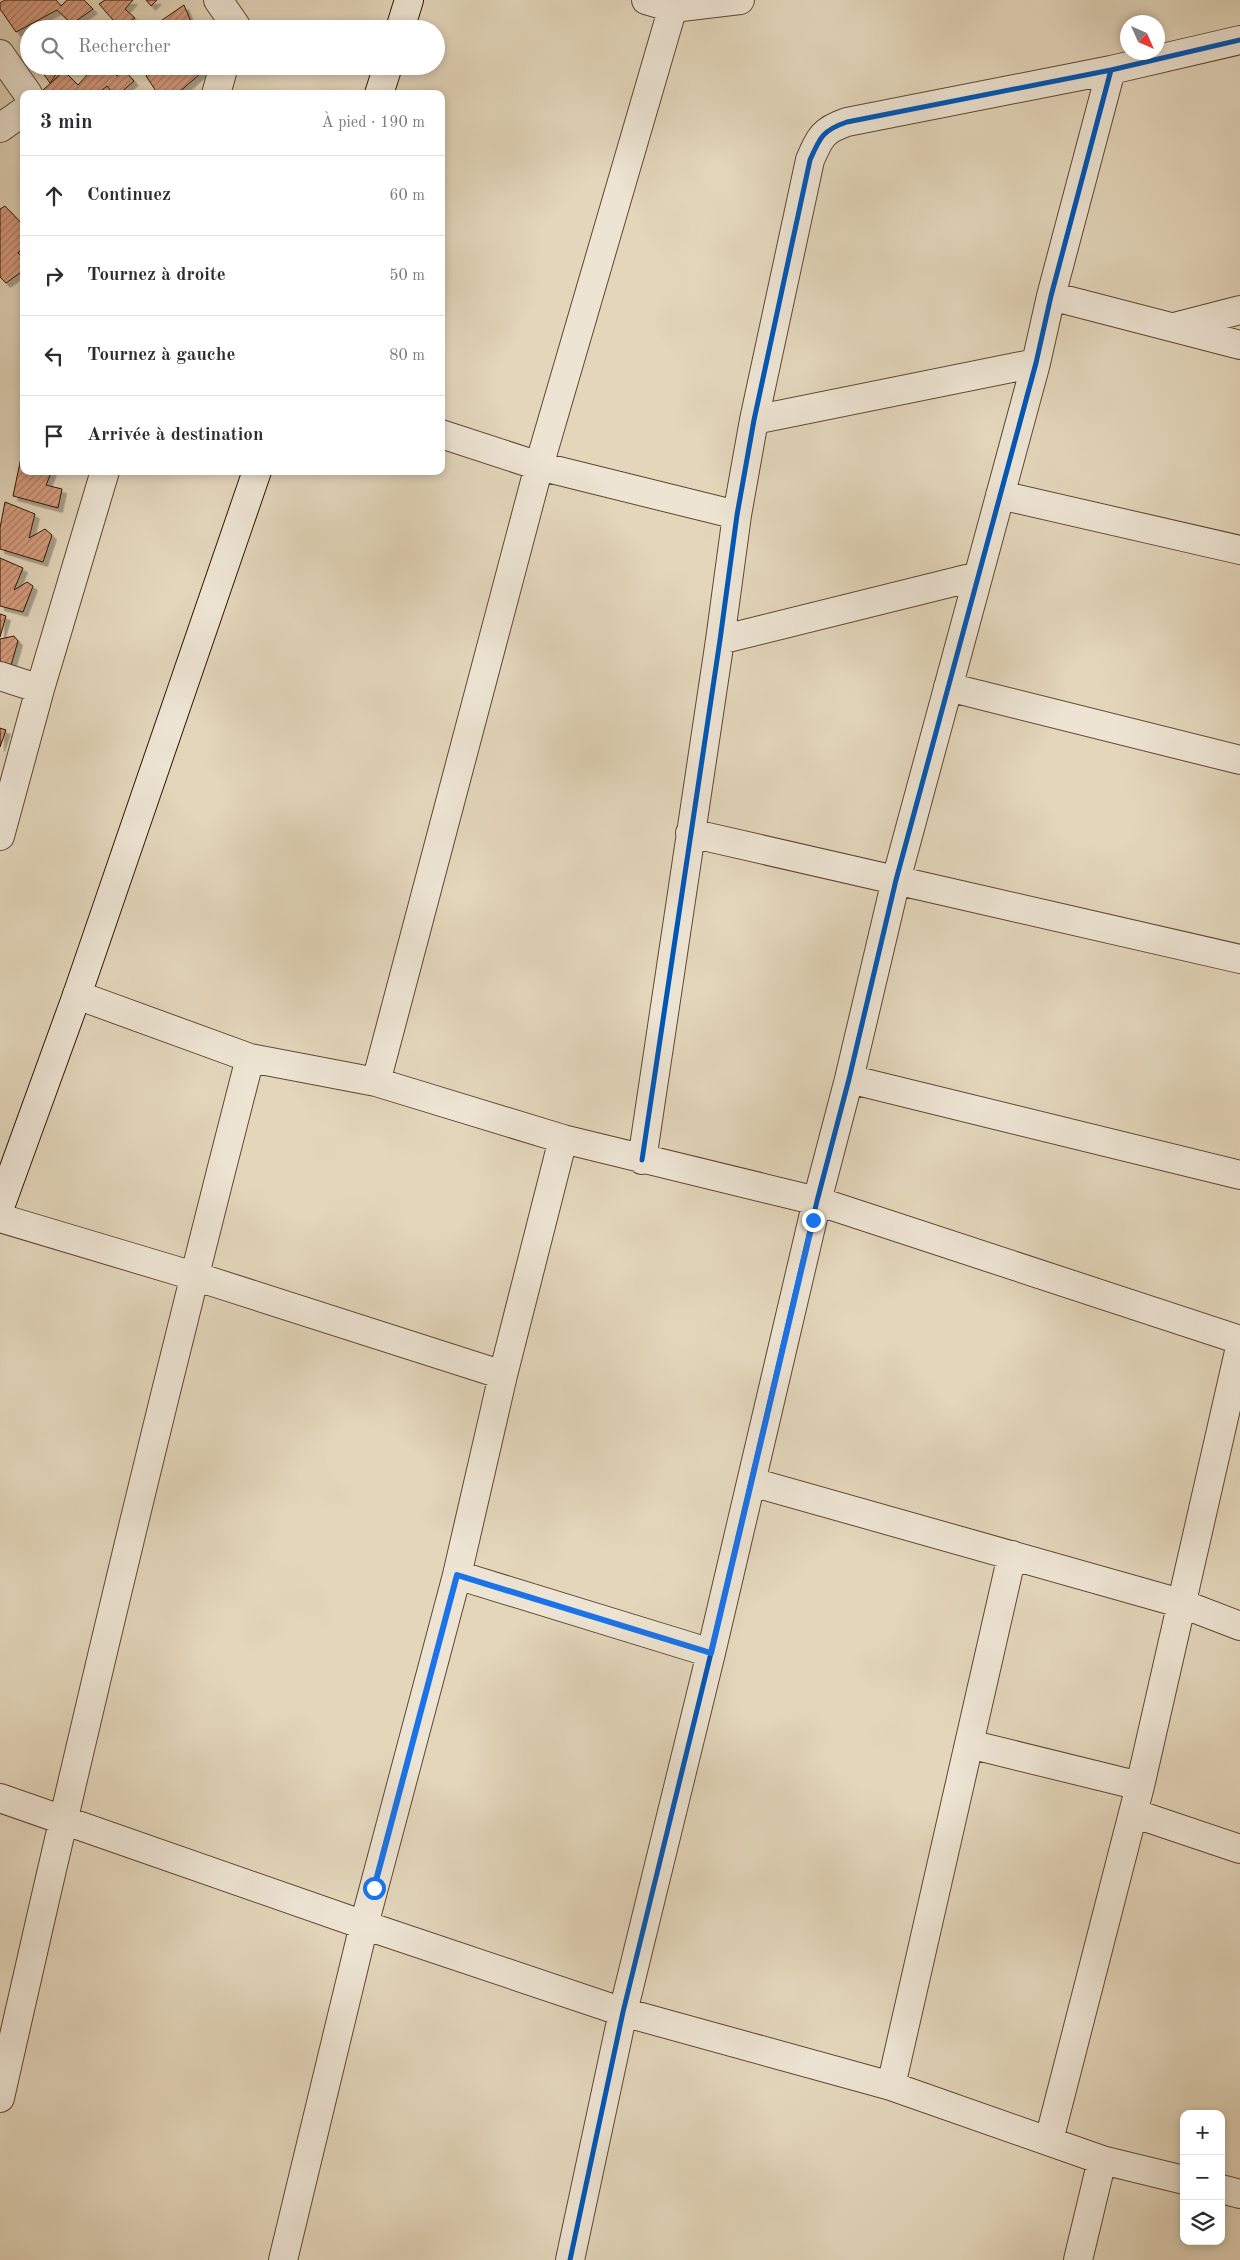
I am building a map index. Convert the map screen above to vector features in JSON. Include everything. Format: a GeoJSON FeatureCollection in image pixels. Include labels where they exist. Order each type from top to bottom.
{"type":"FeatureCollection","features":[{"type":"Feature","properties":{"kind":"street"},"geometry":{"type":"LineString","coordinates":[[218,0],[231,20]]}},
{"type":"Feature","properties":{"kind":"street"},"geometry":{"type":"LineString","coordinates":[[238,20],[244,0]]}},
{"type":"Feature","properties":{"kind":"street"},"geometry":{"type":"LineString","coordinates":[[403,20],[409,0]]}},
{"type":"Feature","properties":{"kind":"street"},"geometry":{"type":"LineString","coordinates":[[646,0],[674,4],[740,0]]}},
{"type":"Feature","properties":{"kind":"street"},"geometry":{"type":"LineString","coordinates":[[376,1082],[539,466],[674,4]]}},
{"type":"Feature","properties":{"kind":"street"},"geometry":{"type":"LineString","coordinates":[[642,1160],[720,640],[736,515],[754,420],[810,160],[819,139],[830,128],[847,122],[1111,70],[1240,40]]}},
{"type":"Feature","properties":{"kind":"street"},"geometry":{"type":"LineString","coordinates":[[0,54],[25,90]]}},
{"type":"Feature","properties":{"kind":"street"},"geometry":{"type":"LineString","coordinates":[[570,2260],[623,2012],[752,1482],[817,1201],[849,1079],[896,880],[1036,363],[1051,296],[1111,70]]}},
{"type":"Feature","properties":{"kind":"street"},"geometry":{"type":"LineString","coordinates":[[217,90],[221,75]]}},
{"type":"Feature","properties":{"kind":"street"},"geometry":{"type":"LineString","coordinates":[[380,90],[385,75]]}},
{"type":"Feature","properties":{"kind":"street"},"geometry":{"type":"LineString","coordinates":[[0,128],[20,114]]}},
{"type":"Feature","properties":{"kind":"street"},"geometry":{"type":"LineString","coordinates":[[1051,296],[1240,345]]}},
{"type":"Feature","properties":{"kind":"street"},"geometry":{"type":"LineString","coordinates":[[1170,328],[1240,310]]}},
{"type":"Feature","properties":{"kind":"street"},"geometry":{"type":"LineString","coordinates":[[754,420],[1036,363]]}},
{"type":"Feature","properties":{"kind":"street"},"geometry":{"type":"LineString","coordinates":[[445,435],[539,466],[736,515]]}},
{"type":"Feature","properties":{"kind":"street"},"geometry":{"type":"LineString","coordinates":[[0,836],[40,689],[104,475]]}},
{"type":"Feature","properties":{"kind":"street"},"geometry":{"type":"LineString","coordinates":[[0,1207],[77,995],[256,475]]}},
{"type":"Feature","properties":{"kind":"street"},"geometry":{"type":"LineString","coordinates":[[1000,494],[1240,550]]}},
{"type":"Feature","properties":{"kind":"street"},"geometry":{"type":"LineString","coordinates":[[720,640],[978,576]]}},
{"type":"Feature","properties":{"kind":"street"},"geometry":{"type":"LineString","coordinates":[[0,676],[40,689]]}},
{"type":"Feature","properties":{"kind":"street"},"geometry":{"type":"LineString","coordinates":[[948,687],[1240,760]]}},
{"type":"Feature","properties":{"kind":"street"},"geometry":{"type":"LineString","coordinates":[[690,833],[1240,959]]}},
{"type":"Feature","properties":{"kind":"street"},"geometry":{"type":"LineString","coordinates":[[77,995],[250,1058],[376,1082],[562,1139],[642,1160],[817,1201],[1240,1340]]}},
{"type":"Feature","properties":{"kind":"street"},"geometry":{"type":"LineString","coordinates":[[0,2098],[62,1819],[194,1276],[250,1058]]}},
{"type":"Feature","properties":{"kind":"street"},"geometry":{"type":"LineString","coordinates":[[849,1079],[1240,1176]]}},
{"type":"Feature","properties":{"kind":"street"},"geometry":{"type":"LineString","coordinates":[[283,2260],[364,1925],[457,1575],[503,1375],[562,1139]]}},
{"type":"Feature","properties":{"kind":"street"},"geometry":{"type":"LineString","coordinates":[[0,1218],[194,1276],[503,1375]]}},
{"type":"Feature","properties":{"kind":"street"},"geometry":{"type":"LineString","coordinates":[[1050,2140],[1140,1786],[1180,1603],[1240,1347]]}},
{"type":"Feature","properties":{"kind":"street"},"geometry":{"type":"LineString","coordinates":[[752,1482],[1180,1603],[1240,1626]]}},
{"type":"Feature","properties":{"kind":"street"},"geometry":{"type":"LineString","coordinates":[[890,2086],[1012,1555]]}},
{"type":"Feature","properties":{"kind":"street"},"geometry":{"type":"LineString","coordinates":[[457,1575],[711,1653]]}},
{"type":"Feature","properties":{"kind":"street"},"geometry":{"type":"LineString","coordinates":[[969,1744],[1140,1786]]}},
{"type":"Feature","properties":{"kind":"street"},"geometry":{"type":"LineString","coordinates":[[0,1798],[364,1925],[623,2012],[890,2086],[1050,2140],[1102,2160],[1180,2179]]}},
{"type":"Feature","properties":{"kind":"street"},"geometry":{"type":"LineString","coordinates":[[1133,1813],[1240,1849]]}},
{"type":"Feature","properties":{"kind":"street"},"geometry":{"type":"LineString","coordinates":[[1078,2260],[1102,2160]]}},
{"type":"Feature","properties":{"kind":"street"},"geometry":{"type":"LineString","coordinates":[[1225,2190],[1240,2194]]}},
{"type":"Feature","properties":{"kind":"building"},"geometry":{"type":"Polygon","coordinates":[[[5,0],[56,0],[61,6],[67,0],[84,0],[93,9],[78,20],[68,20],[57,10],[38,20],[20,20],[20,30],[16,32],[0,9],[0,3],[5,0]]]}},
{"type":"Feature","properties":{"kind":"building"},"geometry":{"type":"Polygon","coordinates":[[[105,0],[133,0],[125,9],[135,18],[132,20],[113,20],[99,4],[105,0]]]}},
{"type":"Feature","properties":{"kind":"building"},"geometry":{"type":"Polygon","coordinates":[[[146,0],[157,0],[151,6],[146,0]]]}},
{"type":"Feature","properties":{"kind":"building"},"geometry":{"type":"Polygon","coordinates":[[[184,5],[190,20],[162,20],[184,5]]]}},
{"type":"Feature","properties":{"kind":"building"},"geometry":{"type":"Polygon","coordinates":[[[44,75],[56,75],[50,83],[44,75]]]}},
{"type":"Feature","properties":{"kind":"building"},"geometry":{"type":"Polygon","coordinates":[[[60,75],[68,75],[78,85],[87,75],[128,75],[134,81],[124,90],[110,90],[107,86],[102,90],[43,90],[60,75]]]}},
{"type":"Feature","properties":{"kind":"building"},"geometry":{"type":"Polygon","coordinates":[[[199,75],[182,90],[155,90],[146,76],[199,75]]]}},
{"type":"Feature","properties":{"kind":"building"},"geometry":{"type":"Polygon","coordinates":[[[5,206],[20,222],[20,251],[18,253],[20,255],[20,273],[6,283],[0,277],[0,209],[5,206]]]}},
{"type":"Feature","properties":{"kind":"building"},"geometry":{"type":"Polygon","coordinates":[[[20,463],[20,475],[50,475],[46,485],[62,489],[58,508],[13,496],[20,463]]]}},
{"type":"Feature","properties":{"kind":"building"},"geometry":{"type":"Polygon","coordinates":[[[5,502],[35,514],[29,538],[45,529],[52,535],[43,562],[0,549],[0,528],[5,502]]]}},
{"type":"Feature","properties":{"kind":"building"},"geometry":{"type":"Polygon","coordinates":[[[0,558],[23,568],[14,590],[27,582],[33,586],[23,612],[0,606],[0,558]]]}},
{"type":"Feature","properties":{"kind":"building"},"geometry":{"type":"Polygon","coordinates":[[[0,614],[6,616],[0,637],[0,614]]]}},
{"type":"Feature","properties":{"kind":"building"},"geometry":{"type":"Polygon","coordinates":[[[14,636],[18,641],[10,669],[0,665],[0,639],[14,636]]]}},
{"type":"Feature","properties":{"kind":"building"},"geometry":{"type":"Polygon","coordinates":[[[0,728],[6,730],[0,747],[0,728]]]}},
{"type":"Feature","properties":{"kind":"cycle path"},"geometry":{"type":"LineString","coordinates":[[642,1160],[737,515],[754,420],[810,160],[817,145],[827,131],[847,122],[1111,70],[1240,40]]}},
{"type":"Feature","properties":{"kind":"cycle path"},"geometry":{"type":"LineString","coordinates":[[570,2260],[623,2012],[711,1653],[817,1201],[849,1079],[896,880],[1036,363],[1051,296],[1111,70]]}},
{"type":"Feature","properties":{"kind":"route"},"geometry":{"type":"LineString","coordinates":[[374,1888],[457,1575],[711,1653],[813,1220]]}}]}
